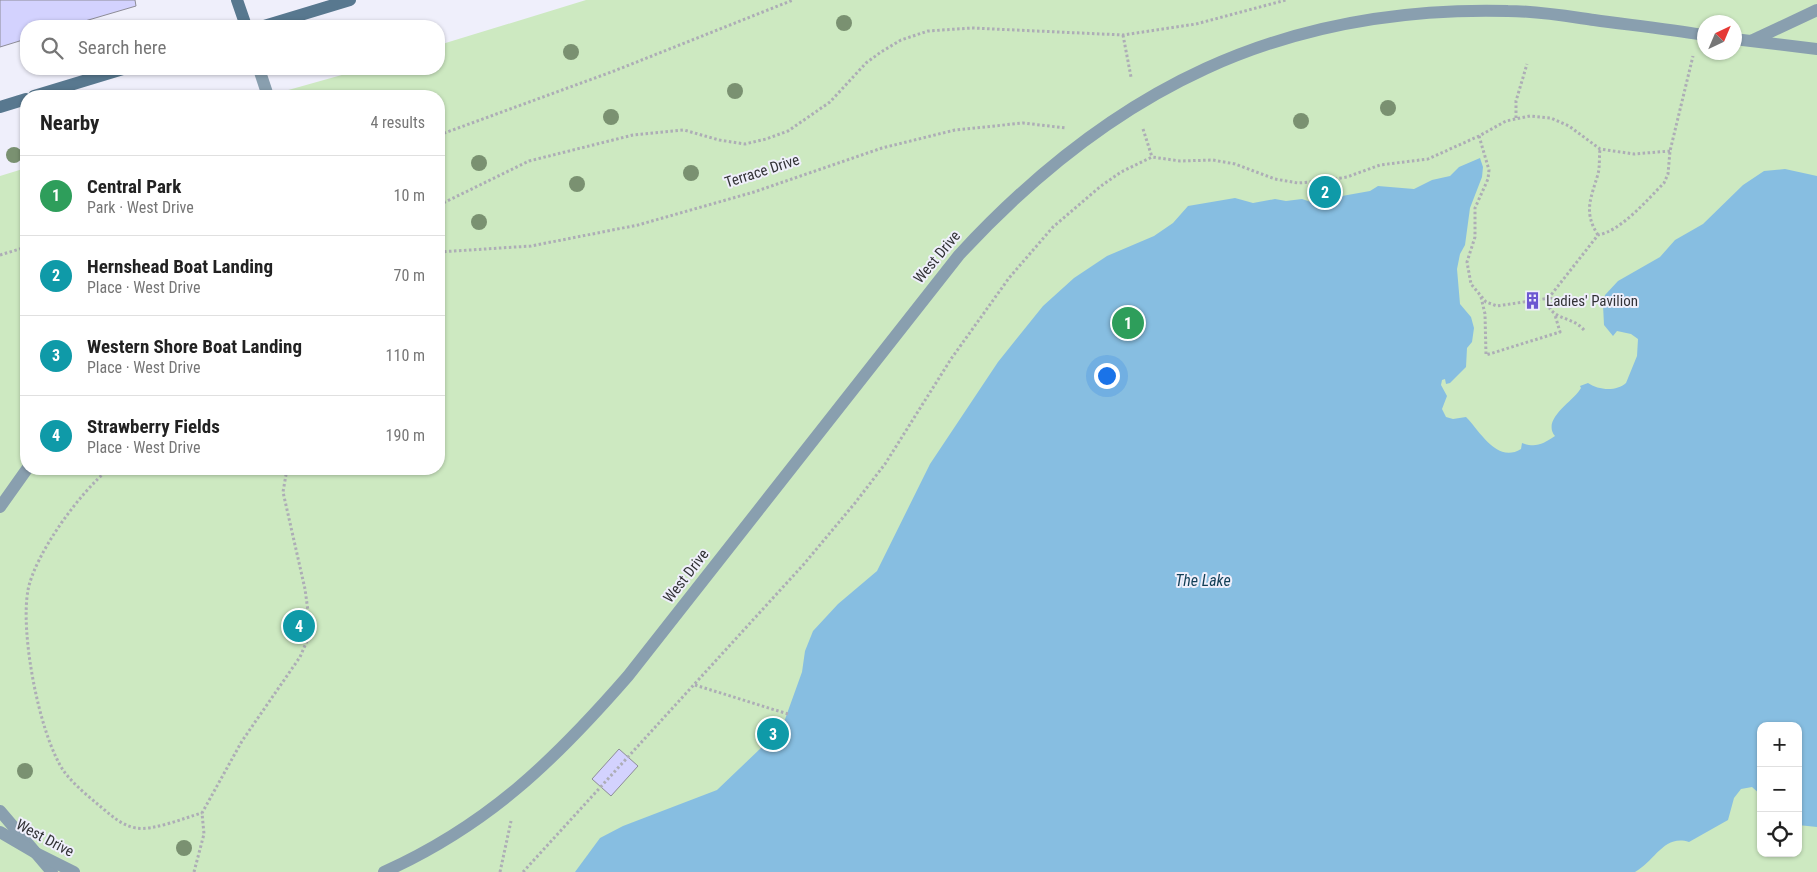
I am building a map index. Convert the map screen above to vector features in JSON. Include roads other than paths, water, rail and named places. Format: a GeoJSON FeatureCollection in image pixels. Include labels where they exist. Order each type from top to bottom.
{"type":"FeatureCollection","features":[{"type":"Feature","properties":{"kind":"main road"},"geometry":{"type":"LineString","coordinates":[[237,0],[244,20]]}},
{"type":"Feature","properties":{"kind":"main road"},"geometry":{"type":"LineString","coordinates":[[284,20],[350,0]]}},
{"type":"Feature","properties":{"kind":"main road"},"geometry":{"type":"LineString","coordinates":[[54,90],[103,75]]}},
{"type":"Feature","properties":{"kind":"main road"},"geometry":{"type":"LineString","coordinates":[[0,107],[20,101]]}},
{"type":"Feature","properties":{"kind":"street"},"geometry":{"type":"LineString","coordinates":[[1750,41],[1817,10]]}},
{"type":"Feature","properties":{"kind":"street","name":"West Drive"},"geometry":{"type":"LineString","coordinates":[[384,872],[438,845],[518,788],[535,775],[590,720],[628,676],[959,254],[1025,188],[1095,131],[1135,105],[1188,77],[1256,46],[1296,34],[1375,18],[1439,13],[1509,11],[1697,33]]}},
{"type":"Feature","properties":{"kind":"street"},"geometry":{"type":"LineString","coordinates":[[1742,40],[1817,49]]}},
{"type":"Feature","properties":{"kind":"street"},"geometry":{"type":"LineString","coordinates":[[261,75],[266,90]]}},
{"type":"Feature","properties":{"kind":"street"},"geometry":{"type":"LineString","coordinates":[[0,507],[23,475]]}},
{"type":"Feature","properties":{"kind":"street"},"geometry":{"type":"LineString","coordinates":[[0,811],[52,872]]}},
{"type":"Feature","properties":{"kind":"street","name":"West Drive"},"geometry":{"type":"LineString","coordinates":[[0,832],[74,872]]}},
{"type":"Feature","properties":{"kind":"water","name":"The Lake"},"geometry":{"type":"Polygon","coordinates":[[[1480,158],[1483,167],[1482,177],[1470,208],[1465,245],[1460,254],[1457,269],[1460,304],[1471,317],[1474,328],[1472,342],[1467,348],[1466,367],[1450,383],[1446,384],[1445,379],[1442,380],[1441,385],[1447,396],[1442,409],[1446,417],[1453,419],[1466,417],[1490,444],[1504,452],[1512,453],[1521,449],[1522,443],[1539,444],[1555,436],[1552,430],[1552,423],[1555,417],[1577,393],[1581,388],[1580,386],[1588,383],[1612,389],[1626,383],[1637,356],[1638,339],[1631,334],[1617,331],[1613,336],[1604,325],[1603,305],[1605,295],[1618,281],[1660,257],[1675,240],[1703,224],[1743,185],[1764,171],[1785,169],[1817,176],[1817,827],[1802,825],[1802,722],[1757,722],[1757,791],[1752,787],[1741,789],[1734,798],[1728,820],[1689,842],[1680,841],[1666,845],[1635,872],[575,872],[600,838],[623,826],[717,790],[762,747],[784,722],[802,672],[805,651],[813,631],[838,604],[877,571],[930,464],[998,362],[1043,306],[1074,278],[1107,256],[1154,236],[1173,223],[1188,206],[1235,198],[1253,203],[1275,199],[1286,201],[1302,199],[1314,203],[1336,202],[1342,196],[1370,191],[1378,186],[1414,189],[1432,180],[1450,176],[1459,167],[1480,158]]]}},
{"type":"Feature","properties":{"kind":"place","name":"Hernshead Boat Landing"},"geometry":{"type":"Point","coordinates":[1325,192]}},
{"type":"Feature","properties":{"kind":"place","name":"Ladies' Pavilion"},"geometry":{"type":"Point","coordinates":[1532,301]}},
{"type":"Feature","properties":{"kind":"place","name":"Central Park"},"geometry":{"type":"Point","coordinates":[1128,323]}},
{"type":"Feature","properties":{"kind":"place","name":"Strawberry Fields"},"geometry":{"type":"Point","coordinates":[299,626]}},
{"type":"Feature","properties":{"kind":"place","name":"Western Shore Boat Landing"},"geometry":{"type":"Point","coordinates":[773,734]}}]}
